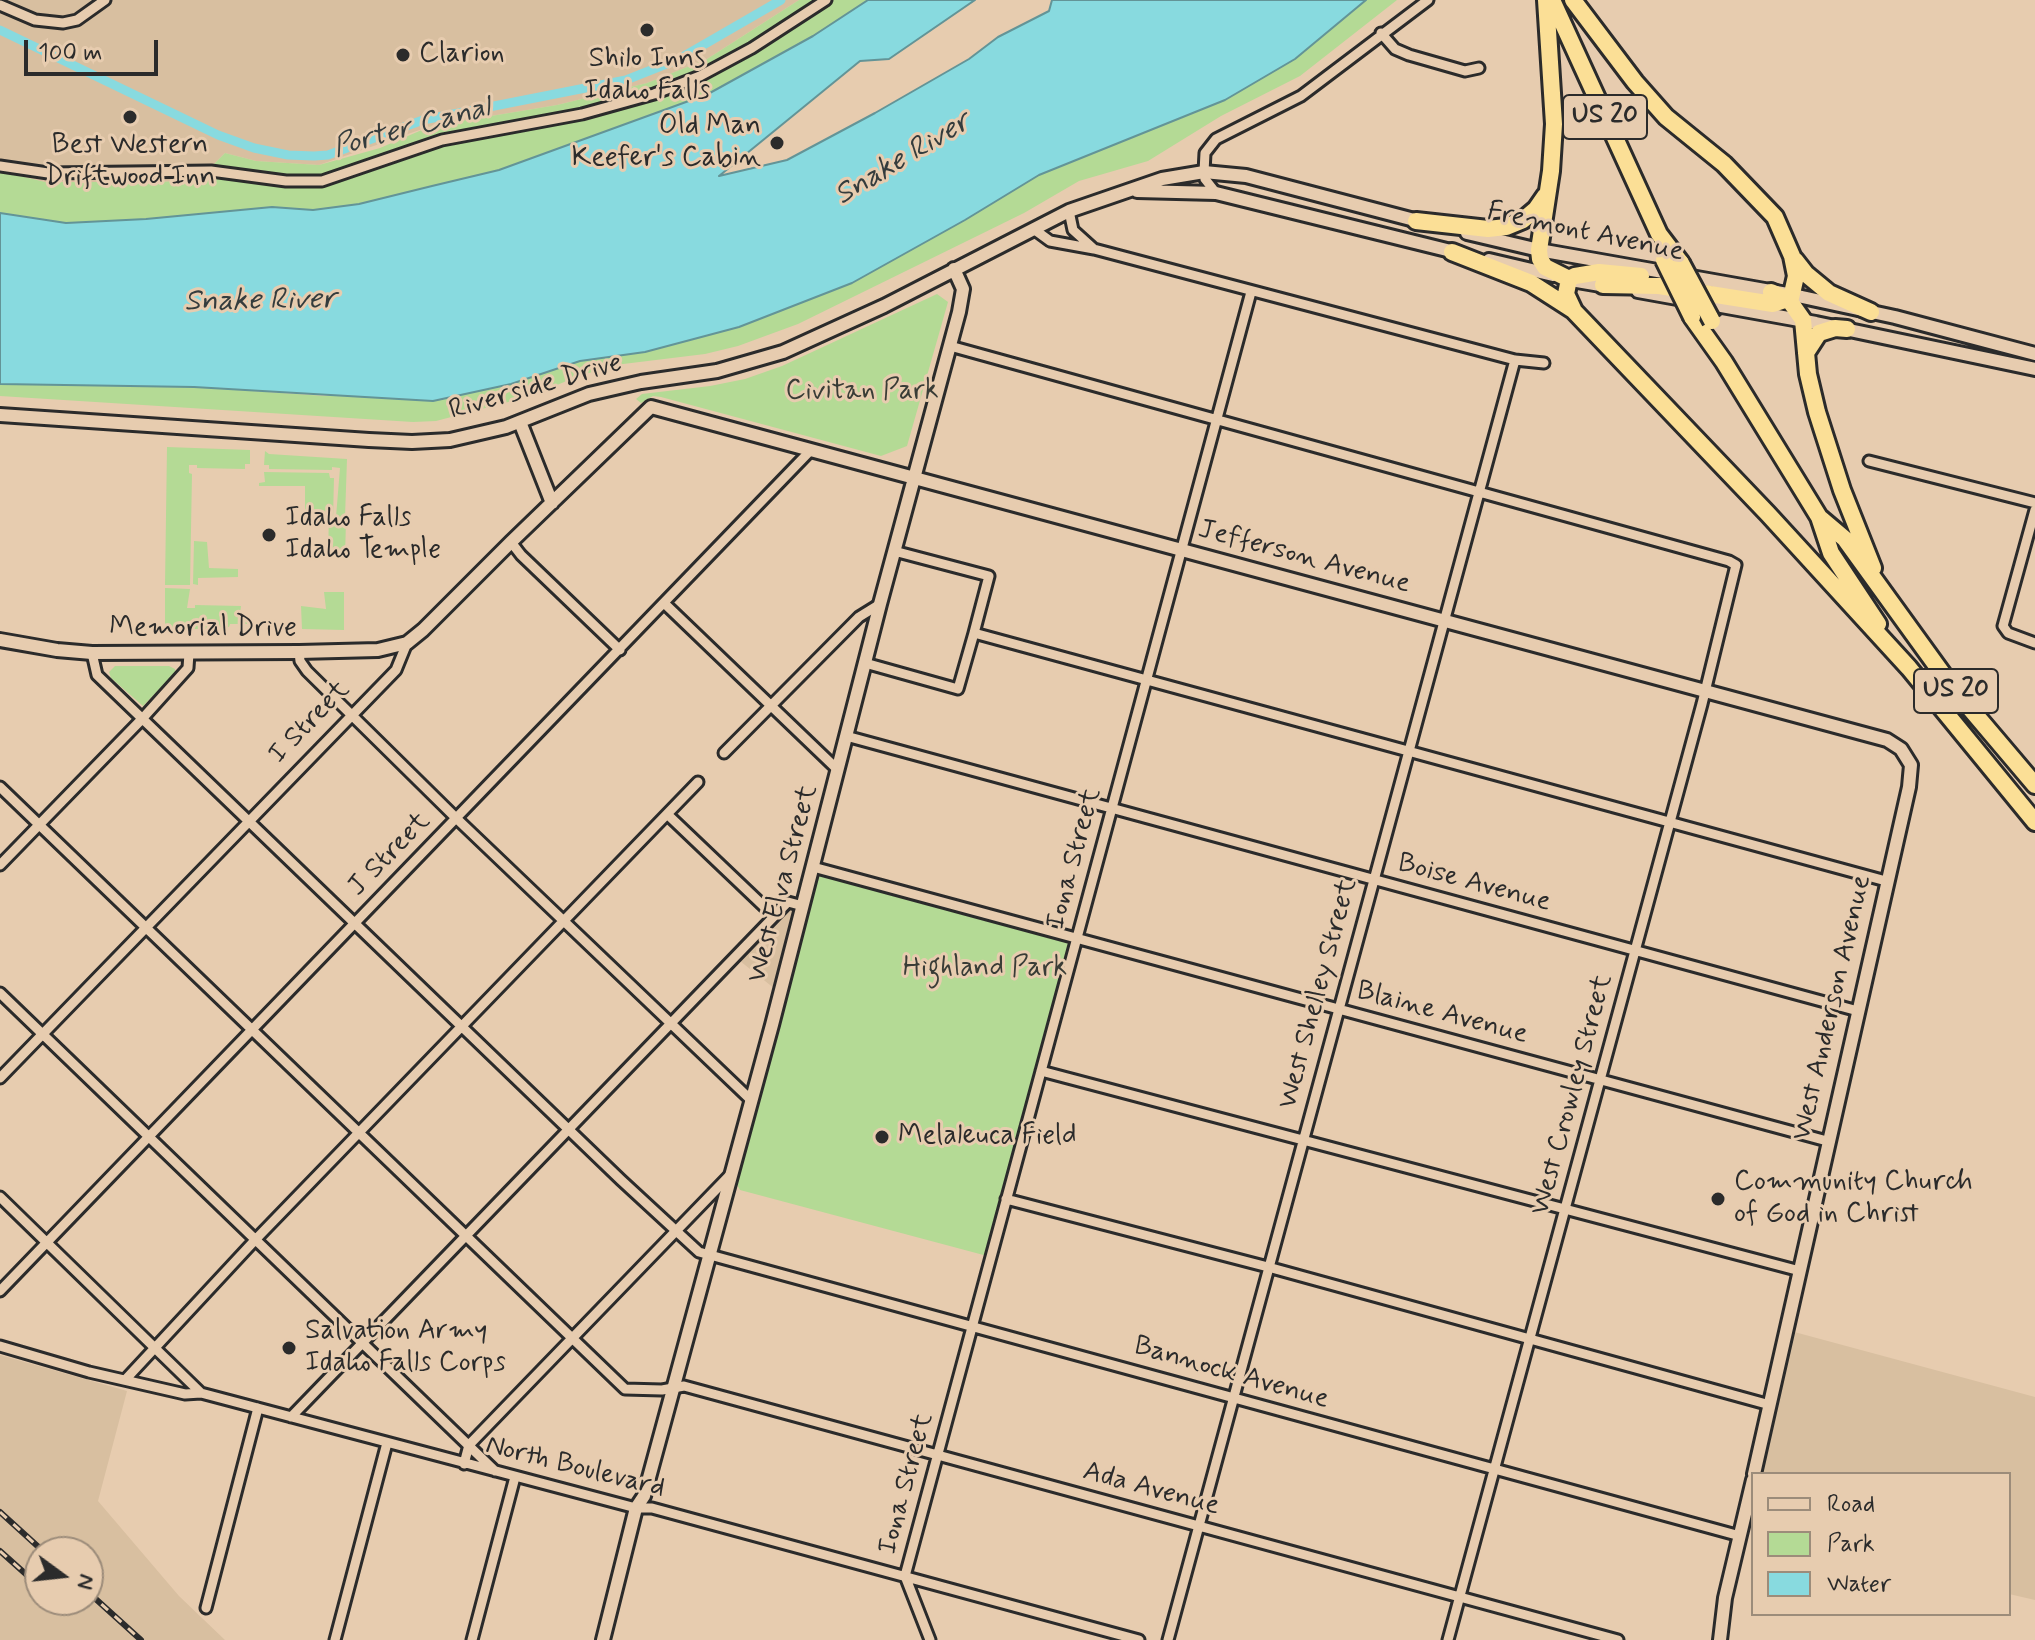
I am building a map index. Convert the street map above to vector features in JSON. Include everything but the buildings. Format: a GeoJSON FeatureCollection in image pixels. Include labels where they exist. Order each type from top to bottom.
{"type":"FeatureCollection","features":[{"type":"Feature","properties":{"kind":"highway"},"geometry":{"type":"LineString","coordinates":[[1549,0],[1554,124],[1539,250],[1545,267],[1569,279],[1599,272],[1631,276],[1678,270]]}},
{"type":"Feature","properties":{"kind":"highway","name":"US 20"},"geometry":{"type":"LineString","coordinates":[[1549,0],[1659,234],[1678,270],[1712,321],[1724,362]]}},
{"type":"Feature","properties":{"kind":"highway"},"geometry":{"type":"LineString","coordinates":[[1573,0],[1635,82],[1666,117],[1724,164],[1775,217],[1792,256],[1796,276],[1791,298],[1803,320],[1805,355],[1817,412],[1882,591]]}},
{"type":"Feature","properties":{"kind":"highway"},"geometry":{"type":"LineString","coordinates":[[1416,221],[1488,229],[1506,227],[1530,215],[1548,191]]}},
{"type":"Feature","properties":{"kind":"highway","name":"US 20"},"geometry":{"type":"LineString","coordinates":[[1659,234],[1664,260],[1692,317],[1724,362],[1819,517],[1831,553],[1909,668],[2035,822]]}},
{"type":"Feature","properties":{"kind":"highway"},"geometry":{"type":"LineString","coordinates":[[1452,252],[1531,283],[1574,311],[1768,514],[1909,668]]}},
{"type":"Feature","properties":{"kind":"highway"},"geometry":{"type":"LineString","coordinates":[[1792,256],[1806,274],[1829,293],[1871,312]]}},
{"type":"Feature","properties":{"kind":"highway"},"geometry":{"type":"LineString","coordinates":[[1569,279],[1566,294],[1574,311]]}},
{"type":"Feature","properties":{"kind":"highway"},"geometry":{"type":"LineString","coordinates":[[1603,285],[1659,286],[1773,304],[1791,298]]}},
{"type":"Feature","properties":{"kind":"highway"},"geometry":{"type":"LineString","coordinates":[[1771,292],[1791,298]]}},
{"type":"Feature","properties":{"kind":"highway"},"geometry":{"type":"LineString","coordinates":[[1805,355],[1819,333],[1835,328],[1847,329]]}},
{"type":"Feature","properties":{"kind":"highway","name":"US 20"},"geometry":{"type":"LineString","coordinates":[[1819,517],[1845,539],[1961,697],[2035,785]]}},
{"type":"Feature","properties":{"kind":"street"},"geometry":{"type":"LineString","coordinates":[[0,5],[35,20],[63,23],[77,20],[105,0]]}},
{"type":"Feature","properties":{"kind":"street"},"geometry":{"type":"LineString","coordinates":[[0,166],[48,173],[211,171],[286,181],[322,181],[442,140],[630,102],[700,76],[752,48],[826,0]]}},
{"type":"Feature","properties":{"kind":"street"},"geometry":{"type":"LineString","coordinates":[[1216,193],[1205,179],[1204,172],[1205,153],[1216,139],[1301,96],[1428,0]]}},
{"type":"Feature","properties":{"kind":"street"},"geometry":{"type":"LineString","coordinates":[[1381,33],[1395,49],[1409,55],[1465,71],[1479,68]]}},
{"type":"Feature","properties":{"kind":"street","name":"Fremont Avenue"},"geometry":{"type":"LineString","coordinates":[[967,263],[1069,211],[1162,179],[1204,172],[1269,181],[1539,250],[1678,270],[1771,292]]}},
{"type":"Feature","properties":{"kind":"street","name":"Fremont Avenue"},"geometry":{"type":"LineString","coordinates":[[1127,191],[1216,193],[1569,279],[1803,320],[2035,369]]}},
{"type":"Feature","properties":{"kind":"street"},"geometry":{"type":"LineString","coordinates":[[1069,211],[1073,230],[1094,249]]}},
{"type":"Feature","properties":{"kind":"street"},"geometry":{"type":"LineString","coordinates":[[1035,230],[1050,241],[1094,249],[1515,360],[1544,363]]}},
{"type":"Feature","properties":{"kind":"street","name":"Riverside Drive"},"geometry":{"type":"LineString","coordinates":[[0,415],[412,442],[450,440],[520,422],[589,394],[641,382],[717,371],[783,352],[884,306],[967,263]]}},
{"type":"Feature","properties":{"kind":"street","name":"West Elva Street"},"geometry":{"type":"LineString","coordinates":[[603,1640],[636,1508],[644,1496],[710,1255],[950,346],[963,289],[954,269]]}},
{"type":"Feature","properties":{"kind":"street","name":"Iona Street"},"geometry":{"type":"LineString","coordinates":[[905,1576],[1251,292]]}},
{"type":"Feature","properties":{"kind":"street"},"geometry":{"type":"LineString","coordinates":[[1791,298],[1871,312],[2035,354]]}},
{"type":"Feature","properties":{"kind":"street"},"geometry":{"type":"LineString","coordinates":[[950,346],[1478,492]]}},
{"type":"Feature","properties":{"kind":"street","name":"West Shelley Street"},"geometry":{"type":"LineString","coordinates":[[1168,1640],[1515,360]]}},
{"type":"Feature","properties":{"kind":"street","name":"Jefferson Avenue"},"geometry":{"type":"LineString","coordinates":[[654,407],[1887,740],[1901,749],[1911,765],[1909,787]]}},
{"type":"Feature","properties":{"kind":"street","name":"I Street"},"geometry":{"type":"LineString","coordinates":[[0,1078],[396,670],[407,643],[644,411],[654,407]]}},
{"type":"Feature","properties":{"kind":"street"},"geometry":{"type":"LineString","coordinates":[[520,422],[552,503]]}},
{"type":"Feature","properties":{"kind":"street","name":"J Street"},"geometry":{"type":"LineString","coordinates":[[0,1291],[811,450]]}},
{"type":"Feature","properties":{"kind":"street"},"geometry":{"type":"LineString","coordinates":[[1869,461],[2035,503]]}},
{"type":"Feature","properties":{"kind":"street","name":"West Crowley Street"},"geometry":{"type":"LineString","coordinates":[[1448,1640],[1737,570],[1734,562],[1478,492]]}},
{"type":"Feature","properties":{"kind":"street"},"geometry":{"type":"LineString","coordinates":[[2035,510],[2003,626],[2008,633],[2035,643]]}},
{"type":"Feature","properties":{"kind":"street"},"geometry":{"type":"LineString","coordinates":[[511,542],[620,650]]}},
{"type":"Feature","properties":{"kind":"street"},"geometry":{"type":"LineString","coordinates":[[865,663],[958,689],[989,576],[894,551]]}},
{"type":"Feature","properties":{"kind":"street"},"geometry":{"type":"LineString","coordinates":[[664,603],[838,770]]}},
{"type":"Feature","properties":{"kind":"street"},"geometry":{"type":"LineString","coordinates":[[724,753],[859,617],[880,604]]}},
{"type":"Feature","properties":{"kind":"street"},"geometry":{"type":"LineString","coordinates":[[974,633],[1886,881]]}},
{"type":"Feature","properties":{"kind":"street","name":"Memorial Drive"},"geometry":{"type":"LineString","coordinates":[[0,640],[92,653],[378,650],[407,643]]}},
{"type":"Feature","properties":{"kind":"street"},"geometry":{"type":"LineString","coordinates":[[299,652],[300,661],[307,671],[351,715],[751,1100]]}},
{"type":"Feature","properties":{"kind":"street","name":"Bannock Avenue"},"geometry":{"type":"LineString","coordinates":[[92,653],[97,675],[699,1252],[1740,1536]]}},
{"type":"Feature","properties":{"kind":"street"},"geometry":{"type":"LineString","coordinates":[[0,865],[188,668],[189,653]]}},
{"type":"Feature","properties":{"kind":"street","name":"Boise Avenue"},"geometry":{"type":"LineString","coordinates":[[846,736],[1858,1011]]}},
{"type":"Feature","properties":{"kind":"street"},"geometry":{"type":"LineString","coordinates":[[125,1380],[256,1239],[698,782]]}},
{"type":"Feature","properties":{"kind":"street","name":"Ada Avenue"},"geometry":{"type":"LineString","coordinates":[[0,787],[625,1389],[684,1386],[1618,1640]]}},
{"type":"Feature","properties":{"kind":"street","name":"West Anderson Avenue"},"geometry":{"type":"LineString","coordinates":[[1755,1472],[1827,1141],[1909,787]]}},
{"type":"Feature","properties":{"kind":"street"},"geometry":{"type":"LineString","coordinates":[[667,814],[774,916]]}},
{"type":"Feature","properties":{"kind":"street","name":"Blaine Avenue"},"geometry":{"type":"LineString","coordinates":[[813,867],[1827,1141]]}},
{"type":"Feature","properties":{"kind":"street"},"geometry":{"type":"LineString","coordinates":[[291,1417],[788,902],[803,906]]}},
{"type":"Feature","properties":{"kind":"street"},"geometry":{"type":"LineString","coordinates":[[0,993],[497,1472]]}},
{"type":"Feature","properties":{"kind":"street"},"geometry":{"type":"LineString","coordinates":[[1041,1071],[1800,1271]]}},
{"type":"Feature","properties":{"kind":"street"},"geometry":{"type":"LineString","coordinates":[[464,1464],[469,1445],[731,1174]]}},
{"type":"Feature","properties":{"kind":"street"},"geometry":{"type":"LineString","coordinates":[[0,1197],[201,1393]]}},
{"type":"Feature","properties":{"kind":"street"},"geometry":{"type":"LineString","coordinates":[[1006,1199],[1268,1267],[1770,1405]]}},
{"type":"Feature","properties":{"kind":"street","name":"North Boulevard"},"geometry":{"type":"LineString","coordinates":[[0,1346],[125,1380],[185,1394],[201,1393],[636,1508],[652,1508],[1139,1640]]}},
{"type":"Feature","properties":{"kind":"street"},"geometry":{"type":"LineString","coordinates":[[206,1608],[258,1408]]}},
{"type":"Feature","properties":{"kind":"street"},"geometry":{"type":"LineString","coordinates":[[335,1640],[387,1443]]}},
{"type":"Feature","properties":{"kind":"street"},"geometry":{"type":"LineString","coordinates":[[472,1640],[515,1477]]}},
{"type":"Feature","properties":{"kind":"street","name":"West Anderson Avenue"},"geometry":{"type":"LineString","coordinates":[[1720,1640],[1725,1598],[1751,1490]]}},
{"type":"Feature","properties":{"kind":"street"},"geometry":{"type":"LineString","coordinates":[[905,1576],[930,1640]]}},
{"type":"Feature","properties":{"kind":"shaded area"},"geometry":{"type":"Polygon","coordinates":[[[0,0],[799,0],[707,59],[647,83],[557,105],[431,126],[319,165],[256,161],[225,153],[199,179],[45,182],[0,171],[0,0]]]}},
{"type":"Feature","properties":{"kind":"shaded area"},"geometry":{"type":"Polygon","coordinates":[[[788,902],[803,906],[780,993],[735,957],[788,902]]]}},
{"type":"Feature","properties":{"kind":"shaded area"},"geometry":{"type":"Polygon","coordinates":[[[1787,1330],[2035,1397],[2035,1600],[2011,1594],[2011,1472],[1754,1472],[1787,1330]]]}},
{"type":"Feature","properties":{"kind":"shaded area"},"geometry":{"type":"Polygon","coordinates":[[[0,1355],[127,1391],[98,1501],[179,1596],[225,1640],[0,1640],[0,1355]]]}},
{"type":"Feature","properties":{"kind":"green space"},"geometry":{"type":"Polygon","coordinates":[[[799,0],[868,0],[813,36],[708,94],[499,170],[359,204],[313,210],[272,207],[66,223],[0,213],[0,171],[45,182],[162,182],[199,179],[225,153],[256,161],[319,165],[380,148],[431,126],[557,105],[647,83],[707,59],[799,0]]]}},
{"type":"Feature","properties":{"kind":"green space"},"geometry":{"type":"Polygon","coordinates":[[[1366,0],[1397,0],[1300,76],[1221,116],[1148,161],[1079,181],[1024,213],[798,324],[738,346],[705,354],[615,365],[531,396],[436,421],[0,396],[0,384],[194,387],[325,396],[511,385],[580,361],[645,352],[739,327],[852,283],[1039,175],[1225,100],[1295,59],[1366,0]]]}},
{"type":"Feature","properties":{"kind":"green space","name":"Civitan Park"},"geometry":{"type":"Polygon","coordinates":[[[937,294],[948,302],[907,446],[881,456],[661,397],[653,396],[641,403],[636,399],[642,394],[745,379],[782,366],[937,294]]]}},
{"type":"Feature","properties":{"kind":"green space"},"geometry":{"type":"Polygon","coordinates":[[[167,447],[250,450],[250,464],[245,464],[245,469],[197,468],[197,465],[189,465],[189,473],[192,474],[190,585],[165,585],[167,447]]]}},
{"type":"Feature","properties":{"kind":"green space"},"geometry":{"type":"Polygon","coordinates":[[[265,451],[269,454],[347,459],[345,517],[336,517],[340,468],[269,469],[269,465],[264,465],[265,451]]]}},
{"type":"Feature","properties":{"kind":"green space"},"geometry":{"type":"Polygon","coordinates":[[[264,472],[329,473],[330,478],[334,478],[333,519],[346,520],[345,557],[328,556],[329,514],[305,513],[305,486],[259,486],[259,483],[265,482],[264,472]]]}},
{"type":"Feature","properties":{"kind":"green space"},"geometry":{"type":"Polygon","coordinates":[[[194,541],[207,542],[209,568],[238,569],[238,577],[198,578],[198,585],[193,584],[194,541]]]}},
{"type":"Feature","properties":{"kind":"green space"},"geometry":{"type":"Polygon","coordinates":[[[165,588],[190,589],[187,608],[195,608],[195,605],[241,606],[240,614],[247,614],[247,624],[230,624],[229,627],[215,629],[165,629],[165,588]]]}},
{"type":"Feature","properties":{"kind":"green space"},"geometry":{"type":"Polygon","coordinates":[[[324,592],[344,592],[344,630],[302,629],[301,606],[326,609],[324,592]]]}},
{"type":"Feature","properties":{"kind":"green space"},"geometry":{"type":"Polygon","coordinates":[[[115,666],[169,666],[175,669],[175,673],[143,706],[111,678],[109,672],[115,666]]]}},
{"type":"Feature","properties":{"kind":"green space","name":"Melaleuca Field"},"geometry":{"type":"Polygon","coordinates":[[[813,867],[1077,937],[991,1257],[740,1190],[731,1174],[813,867]]]}},
{"type":"Feature","properties":{"kind":"water","name":"Snake River"},"geometry":{"type":"Polygon","coordinates":[[[868,0],[975,0],[889,59],[860,61],[719,176],[787,160],[875,113],[969,59],[998,37],[1049,11],[1052,0],[1366,0],[1295,59],[1225,100],[1039,175],[852,283],[739,327],[645,352],[580,361],[511,384],[433,401],[194,387],[0,384],[0,213],[66,223],[272,207],[313,210],[359,204],[499,170],[708,94],[813,36],[868,0]]]}},
{"type":"Feature","properties":{"kind":"waterway","name":"Porter Canal"},"geometry":{"type":"LineString","coordinates":[[0,30],[218,135],[254,148],[288,155],[314,156],[328,155],[423,120],[626,80],[679,59],[781,0]]}},
{"type":"Feature","properties":{"kind":"railway"},"geometry":{"type":"LineString","coordinates":[[0,1512],[26,1536]]}},
{"type":"Feature","properties":{"kind":"railway"},"geometry":{"type":"LineString","coordinates":[[0,1551],[24,1572]]}},
{"type":"Feature","properties":{"kind":"railway"},"geometry":{"type":"LineString","coordinates":[[104,1606],[141,1640]]}},
{"type":"Feature","properties":{"kind":"place","name":"Shilo Inns Idaho Falls"},"geometry":{"type":"Point","coordinates":[647,30]}},
{"type":"Feature","properties":{"kind":"place","name":"Clarion"},"geometry":{"type":"Point","coordinates":[403,55]}},
{"type":"Feature","properties":{"kind":"place","name":"Best Western Driftwood Inn"},"geometry":{"type":"Point","coordinates":[130,117]}},
{"type":"Feature","properties":{"kind":"place","name":"Old Man Keefer's Cabin"},"geometry":{"type":"Point","coordinates":[777,143]}},
{"type":"Feature","properties":{"kind":"place","name":"Idaho Falls Idaho Temple"},"geometry":{"type":"Point","coordinates":[269,535]}},
{"type":"Feature","properties":{"kind":"place","name":"Melaleuca Field"},"geometry":{"type":"Point","coordinates":[882,1137]}},
{"type":"Feature","properties":{"kind":"place","name":"Community Church of God in Christ"},"geometry":{"type":"Point","coordinates":[1718,1199]}},
{"type":"Feature","properties":{"kind":"place","name":"Salvation Army Idaho Falls Corps"},"geometry":{"type":"Point","coordinates":[289,1348]}},
{"type":"Feature","properties":{"kind":"park label","name":"Highland Park"},"geometry":{"type":"Point","coordinates":[985,969]}}]}
